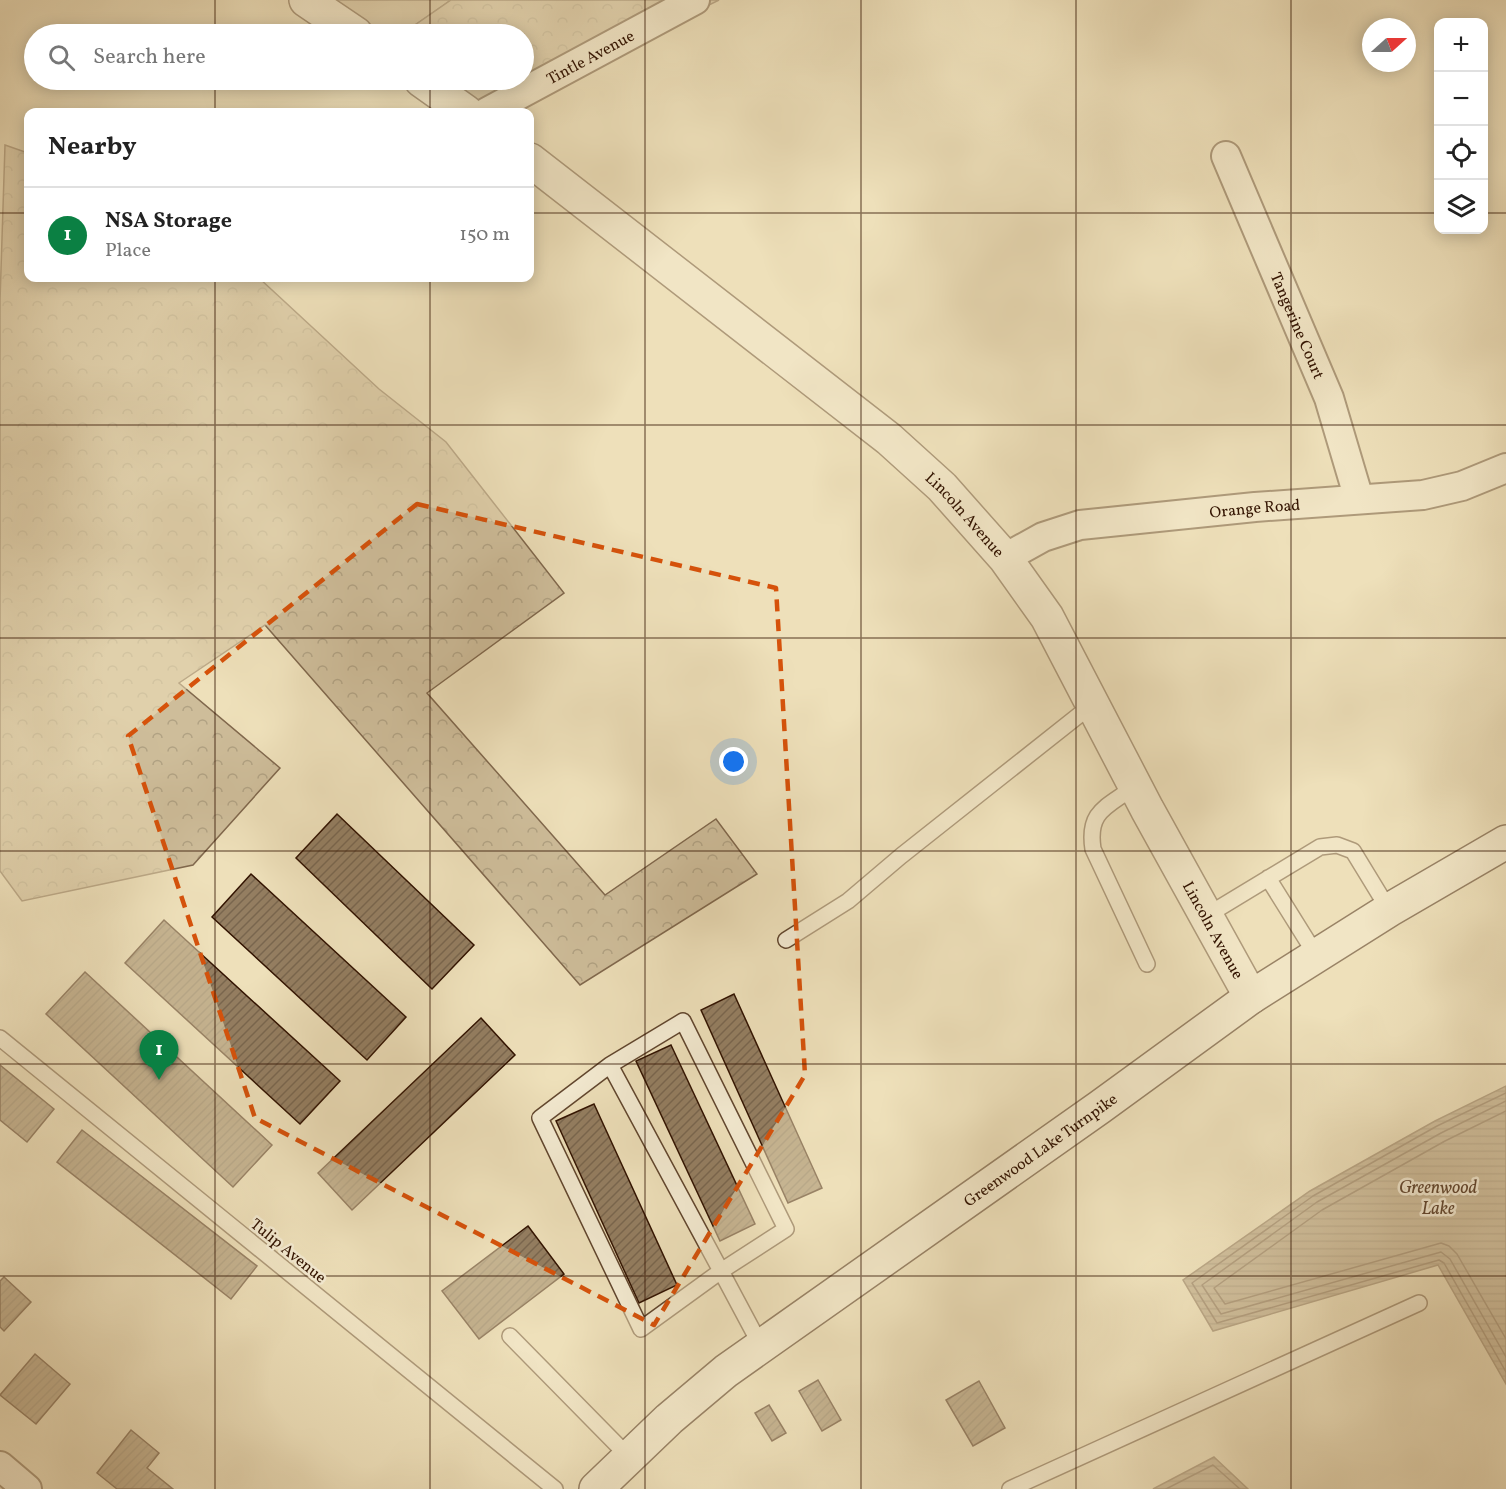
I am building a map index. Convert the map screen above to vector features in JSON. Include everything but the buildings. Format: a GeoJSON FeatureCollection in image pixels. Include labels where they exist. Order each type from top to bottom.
{"type":"FeatureCollection","features":[{"type":"Feature","properties":{"kind":"street"},"geometry":{"type":"LineString","coordinates":[[306,0],[341,24]]}},
{"type":"Feature","properties":{"kind":"street","name":"Tintle Avenue"},"geometry":{"type":"LineString","coordinates":[[534,87],[694,0]]}},
{"type":"Feature","properties":{"kind":"street"},"geometry":{"type":"LineString","coordinates":[[435,90],[460,108]]}},
{"type":"Feature","properties":{"kind":"street","name":"Tintle Avenue"},"geometry":{"type":"LineString","coordinates":[[494,108],[528,90]]}},
{"type":"Feature","properties":{"kind":"street","name":"Tangerine Court"},"geometry":{"type":"LineString","coordinates":[[1226,156],[1329,398],[1359,499]]}},
{"type":"Feature","properties":{"kind":"street","name":"Lincoln Avenue"},"geometry":{"type":"LineString","coordinates":[[534,163],[889,439],[942,487],[1005,558],[1047,617],[1135,786],[1251,997]]}},
{"type":"Feature","properties":{"kind":"street","name":"Orange Road"},"geometry":{"type":"LineString","coordinates":[[1005,558],[1043,537],[1080,525],[1423,495],[1462,486],[1506,468]]}},
{"type":"Feature","properties":{"kind":"street","name":"Greenwood Lake Turnpike"},"geometry":{"type":"LineString","coordinates":[[596,1489],[677,1412],[761,1346],[1081,1121],[1251,997],[1389,910],[1506,843]]}},
{"type":"Feature","properties":{"kind":"street"},"geometry":{"type":"LineString","coordinates":[[0,1466],[27,1489]]}},
{"type":"Feature","properties":{"kind":"lane"},"geometry":{"type":"LineString","coordinates":[[786,940],[848,901],[901,855],[1093,704]]}},
{"type":"Feature","properties":{"kind":"lane"},"geometry":{"type":"LineString","coordinates":[[1135,786],[1095,816],[1090,830],[1093,849],[1147,964]]}},
{"type":"Feature","properties":{"kind":"lane"},"geometry":{"type":"LineString","coordinates":[[1206,916],[1320,847],[1337,845],[1353,851],[1389,910]]}},
{"type":"Feature","properties":{"kind":"lane"},"geometry":{"type":"LineString","coordinates":[[1268,878],[1316,955]]}},
{"type":"Feature","properties":{"kind":"lane"},"geometry":{"type":"LineString","coordinates":[[683,1021],[786,1229],[721,1271],[641,1329],[540,1118],[610,1065],[683,1021]]}},
{"type":"Feature","properties":{"kind":"lane","name":"Tulip Avenue"},"geometry":{"type":"LineString","coordinates":[[0,1038],[555,1489]]}},
{"type":"Feature","properties":{"kind":"lane"},"geometry":{"type":"LineString","coordinates":[[610,1065],[761,1346]]}},
{"type":"Feature","properties":{"kind":"lane"},"geometry":{"type":"LineString","coordinates":[[1010,1489],[1419,1303]]}},
{"type":"Feature","properties":{"kind":"lane"},"geometry":{"type":"LineString","coordinates":[[510,1336],[629,1457]]}},
{"type":"Feature","properties":{"kind":"highlighted area"},"geometry":{"type":"Polygon","coordinates":[[[417,504],[776,588],[805,1075],[654,1325],[255,1118],[128,736],[417,504]]]}},
{"type":"Feature","properties":{"kind":"green space"},"geometry":{"type":"Polygon","coordinates":[[[297,0],[451,0],[416,24],[341,24],[297,0]]]}},
{"type":"Feature","properties":{"kind":"green space"},"geometry":{"type":"Polygon","coordinates":[[[451,0],[719,0],[501,108],[485,108],[448,90],[534,90],[534,24],[416,24],[451,0]]]}},
{"type":"Feature","properties":{"kind":"green space"},"geometry":{"type":"Polygon","coordinates":[[[5,145],[24,152],[24,282],[263,282],[379,389],[446,442],[564,593],[427,693],[605,895],[716,819],[757,874],[580,985],[265,625],[179,683],[280,768],[193,865],[22,901],[0,871],[0,301],[5,145]]]}},
{"type":"Feature","properties":{"kind":"water","name":"Greenwood Lake"},"geometry":{"type":"Polygon","coordinates":[[[1506,1086],[1506,1384],[1438,1265],[1213,1331],[1183,1280],[1310,1191],[1435,1121],[1506,1086]]]}},
{"type":"Feature","properties":{"kind":"water"},"geometry":{"type":"Polygon","coordinates":[[[1214,1457],[1248,1489],[1153,1489],[1214,1457]]]}},
{"type":"Feature","properties":{"kind":"place","name":"NSA Storage"},"geometry":{"type":"Point","coordinates":[159,1080]}}]}
